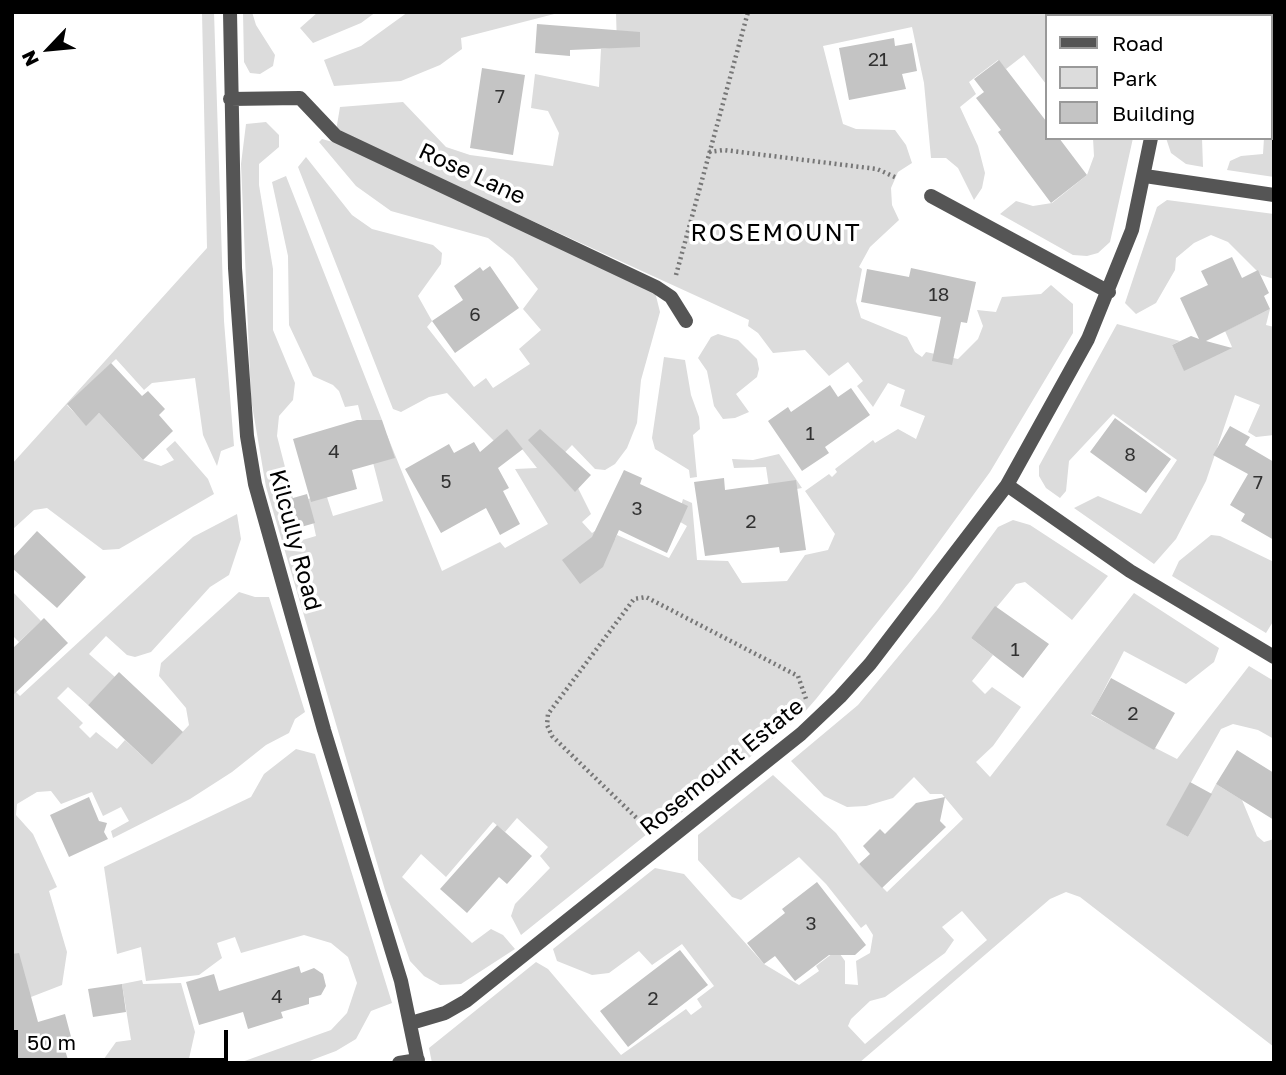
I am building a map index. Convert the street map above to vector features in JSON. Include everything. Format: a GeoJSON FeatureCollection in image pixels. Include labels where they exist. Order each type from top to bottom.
{"type":"FeatureCollection","features":[{"type":"Feature","properties":{"kind":"street","name":"Kilcully Road"},"geometry":{"type":"LineString","coordinates":[[230,12],[235,268],[247,436],[255,484],[279,577],[401,981],[418,1061]]}},
{"type":"Feature","properties":{"kind":"street","name":"Rose Lane"},"geometry":{"type":"LineString","coordinates":[[230,99],[300,98],[337,136],[671,297]]}},
{"type":"Feature","properties":{"kind":"street","name":"Rosemount Estate"},"geometry":{"type":"LineString","coordinates":[[411,1023],[445,1013],[466,1001],[801,734],[840,697],[870,663],[1007,485],[1088,339],[1132,230],[1151,140]]}},
{"type":"Feature","properties":{"kind":"street"},"geometry":{"type":"LineString","coordinates":[[1145,176],[1274,195]]}},
{"type":"Feature","properties":{"kind":"street"},"geometry":{"type":"LineString","coordinates":[[931,196],[1108,292]]}},
{"type":"Feature","properties":{"kind":"street"},"geometry":{"type":"LineString","coordinates":[[671,297],[686,321]]}},
{"type":"Feature","properties":{"kind":"street"},"geometry":{"type":"LineString","coordinates":[[1007,485],[1130,571],[1274,657]]}},
{"type":"Feature","properties":{"kind":"street"},"geometry":{"type":"LineString","coordinates":[[399,1063],[418,1061]]}},
{"type":"Feature","properties":{"kind":"path"},"geometry":{"type":"LineString","coordinates":[[671,297],[748,12]]}},
{"type":"Feature","properties":{"kind":"path"},"geometry":{"type":"LineString","coordinates":[[709,152],[724,150],[877,169],[897,178]]}},
{"type":"Feature","properties":{"kind":"path"},"geometry":{"type":"LineString","coordinates":[[650,831],[552,736],[547,725],[548,714],[634,599],[646,597],[798,676],[807,702]]}},
{"type":"Feature","properties":{"kind":"path"},"geometry":{"type":"LineString","coordinates":[[644,825],[669,812]]}},
{"type":"Feature","properties":{"kind":"green space"},"geometry":{"type":"Polygon","coordinates":[[[202,12],[214,12],[224,321],[234,446],[221,451],[217,466],[203,435],[195,378],[152,383],[144,390],[116,359],[67,405],[86,425],[99,413],[143,460],[161,466],[174,460],[166,449],[175,441],[208,479],[214,494],[119,549],[103,550],[47,508],[34,510],[13,529],[12,464],[207,248],[202,12]]]}},
{"type":"Feature","properties":{"kind":"green space"},"geometry":{"type":"Polygon","coordinates":[[[243,12],[252,12],[256,25],[275,55],[273,66],[260,74],[250,73],[244,62],[243,12]]]}},
{"type":"Feature","properties":{"kind":"green space"},"geometry":{"type":"Polygon","coordinates":[[[318,12],[376,12],[361,23],[313,43],[300,28],[318,12]]]}},
{"type":"Feature","properties":{"kind":"green space"},"geometry":{"type":"Polygon","coordinates":[[[408,12],[562,12],[461,38],[462,49],[440,65],[401,81],[334,86],[324,60],[361,46],[408,12]]]}},
{"type":"Feature","properties":{"kind":"green space"},"geometry":{"type":"Polygon","coordinates":[[[616,12],[1140,12],[1044,14],[1044,81],[1024,55],[1006,69],[998,60],[969,82],[976,94],[960,107],[978,146],[985,173],[982,188],[974,200],[958,168],[946,158],[931,158],[924,83],[912,27],[823,46],[843,124],[856,129],[895,130],[906,145],[912,163],[898,172],[891,188],[892,205],[899,220],[870,247],[859,267],[862,269],[856,301],[861,318],[907,337],[915,352],[922,357],[926,352],[958,359],[978,339],[983,326],[977,310],[996,312],[1002,297],[1041,294],[1051,285],[1073,304],[1073,333],[990,472],[912,579],[816,699],[802,715],[666,825],[657,826],[521,935],[511,916],[515,904],[550,868],[540,856],[548,847],[517,818],[505,832],[493,822],[446,877],[421,854],[402,877],[472,943],[491,929],[503,935],[515,949],[461,984],[440,985],[424,976],[410,961],[385,890],[266,487],[251,399],[241,164],[246,124],[266,122],[279,135],[279,147],[259,164],[259,185],[273,269],[273,330],[295,383],[293,400],[279,416],[277,436],[293,498],[286,501],[299,541],[316,536],[308,499],[326,494],[333,516],[383,501],[358,405],[345,407],[339,391],[333,385],[313,376],[289,325],[288,256],[272,182],[286,176],[382,420],[372,420],[387,435],[442,571],[500,542],[505,548],[548,524],[515,469],[537,468],[507,430],[494,441],[447,393],[429,397],[401,412],[393,409],[298,167],[306,157],[352,215],[372,229],[433,245],[442,253],[441,264],[418,296],[432,321],[427,327],[474,387],[486,378],[493,388],[530,364],[519,349],[541,330],[523,309],[538,289],[513,258],[488,238],[391,211],[356,186],[319,142],[322,139],[340,144],[655,292],[660,312],[641,380],[637,423],[627,448],[615,464],[605,470],[595,469],[572,445],[552,466],[575,491],[578,488],[591,514],[582,522],[592,533],[595,531],[615,539],[617,535],[669,558],[687,526],[677,520],[683,499],[692,503],[697,560],[728,561],[742,583],[787,581],[805,555],[828,550],[835,534],[805,491],[829,474],[832,477],[837,472],[835,469],[873,440],[875,443],[898,429],[916,439],[925,416],[900,406],[905,390],[888,383],[873,407],[857,386],[863,381],[848,362],[829,376],[805,350],[773,353],[758,333],[748,326],[749,320],[336,131],[340,107],[403,102],[446,147],[470,155],[553,166],[559,133],[548,111],[531,108],[535,74],[599,87],[601,49],[617,47],[616,12]]]}},
{"type":"Feature","properties":{"kind":"green space"},"geometry":{"type":"Polygon","coordinates":[[[1274,131],[1274,177],[1227,170],[1230,161],[1241,156],[1263,154],[1264,140],[1272,140],[1274,131]]]}},
{"type":"Feature","properties":{"kind":"green space"},"geometry":{"type":"Polygon","coordinates":[[[1093,140],[1133,140],[1110,242],[1098,253],[1087,256],[1073,255],[1000,214],[1016,201],[1033,206],[1052,203],[1087,175],[1094,156],[1093,140]]]}},
{"type":"Feature","properties":{"kind":"green space"},"geometry":{"type":"Polygon","coordinates":[[[1167,140],[1202,140],[1203,167],[1186,164],[1171,153],[1167,140]]]}},
{"type":"Feature","properties":{"kind":"green space"},"geometry":{"type":"Polygon","coordinates":[[[1167,200],[1274,214],[1274,279],[1261,275],[1228,242],[1211,235],[1194,243],[1176,258],[1175,270],[1156,303],[1136,314],[1125,303],[1157,207],[1167,200]]]}},
{"type":"Feature","properties":{"kind":"green space"},"geometry":{"type":"Polygon","coordinates":[[[1270,309],[1266,325],[1274,327],[1274,435],[1256,437],[1248,432],[1260,405],[1235,395],[1206,481],[1176,539],[1154,564],[1074,508],[1098,496],[1141,514],[1177,460],[1113,414],[1069,461],[1066,491],[1060,498],[1046,488],[1039,476],[1039,466],[1117,324],[1180,341],[1172,345],[1184,370],[1232,347],[1225,331],[1270,309]]]}},
{"type":"Feature","properties":{"kind":"green space"},"geometry":{"type":"Polygon","coordinates":[[[718,334],[738,340],[757,359],[757,377],[736,394],[749,412],[735,418],[723,419],[714,406],[707,371],[698,358],[711,337],[718,334]]]}},
{"type":"Feature","properties":{"kind":"green space"},"geometry":{"type":"Polygon","coordinates":[[[664,357],[685,360],[691,395],[699,417],[700,429],[693,435],[697,477],[690,478],[689,470],[655,449],[652,438],[664,357]]]}},
{"type":"Feature","properties":{"kind":"green space"},"geometry":{"type":"Polygon","coordinates":[[[779,454],[802,488],[770,494],[766,467],[734,468],[732,459],[753,460],[779,454]]]}},
{"type":"Feature","properties":{"kind":"green space"},"geometry":{"type":"Polygon","coordinates":[[[237,514],[241,539],[229,575],[210,587],[151,652],[135,657],[127,655],[106,636],[89,654],[115,677],[88,705],[68,687],[57,698],[83,723],[79,727],[90,738],[96,732],[117,749],[125,740],[152,765],[189,725],[186,708],[159,676],[161,663],[239,592],[255,597],[269,597],[305,712],[295,719],[289,733],[266,745],[232,772],[190,799],[113,838],[111,831],[129,821],[121,807],[103,816],[92,792],[61,804],[51,791],[37,792],[17,804],[16,815],[33,834],[57,887],[49,891],[67,952],[62,985],[31,997],[22,992],[12,994],[12,688],[20,696],[193,537],[237,514]]]}},
{"type":"Feature","properties":{"kind":"green space"},"geometry":{"type":"Polygon","coordinates":[[[1013,520],[1030,525],[1108,576],[1072,620],[1025,582],[1016,584],[971,638],[993,655],[972,681],[985,694],[992,687],[1021,707],[993,746],[976,762],[990,777],[1134,593],[1219,648],[1214,662],[1186,684],[1124,651],[1091,715],[1177,759],[1249,666],[1274,681],[1274,739],[1258,730],[1233,724],[1221,729],[1167,825],[1188,837],[1216,784],[1242,800],[1257,836],[1264,842],[1274,839],[1274,1047],[1080,897],[1066,892],[1050,899],[859,1063],[432,1063],[429,1048],[536,962],[548,969],[621,1055],[686,1009],[691,1015],[702,1007],[697,999],[714,986],[682,944],[652,965],[639,951],[609,973],[592,975],[557,961],[553,949],[655,868],[684,874],[764,964],[799,985],[819,971],[816,966],[837,950],[845,961],[845,984],[858,985],[856,961],[870,953],[873,935],[866,924],[861,928],[826,884],[799,857],[741,900],[732,897],[698,860],[698,835],[773,775],[836,833],[859,864],[887,892],[963,819],[942,794],[930,794],[914,777],[893,798],[866,806],[847,807],[824,796],[791,761],[858,705],[937,610],[998,527],[1013,520]],[[962,911],[942,927],[954,940],[945,953],[885,997],[870,1001],[851,1019],[848,1026],[865,1044],[987,940],[962,911]]]}},
{"type":"Feature","properties":{"kind":"green space"},"geometry":{"type":"Polygon","coordinates":[[[1211,535],[1220,536],[1274,562],[1274,620],[1266,633],[1172,576],[1179,561],[1211,535]]]}},
{"type":"Feature","properties":{"kind":"green space"},"geometry":{"type":"Polygon","coordinates":[[[12,591],[41,621],[19,642],[12,635],[12,591]]]}},
{"type":"Feature","properties":{"kind":"green space"},"geometry":{"type":"Polygon","coordinates":[[[296,749],[315,754],[392,1003],[371,1011],[356,1039],[336,1051],[304,1063],[239,1063],[331,1030],[347,1013],[357,983],[348,957],[331,943],[304,935],[241,953],[235,937],[217,943],[222,958],[199,975],[146,981],[141,947],[117,954],[104,867],[251,797],[264,774],[296,749]]]}},
{"type":"Feature","properties":{"kind":"green space"},"geometry":{"type":"Polygon","coordinates":[[[142,980],[143,984],[181,983],[195,1032],[188,1063],[101,1063],[116,1042],[131,1040],[122,984],[142,980]]]}},
{"type":"Feature","properties":{"kind":"building"},"geometry":{"type":"Polygon","coordinates":[[[537,24],[640,32],[640,47],[570,50],[570,56],[535,53],[537,24]]]}},
{"type":"Feature","properties":{"kind":"building"},"geometry":{"type":"Polygon","coordinates":[[[894,38],[895,46],[912,43],[917,71],[902,74],[906,89],[849,100],[839,48],[894,38]]]}},
{"type":"Feature","properties":{"kind":"building"},"geometry":{"type":"Polygon","coordinates":[[[999,60],[1044,118],[1044,140],[1061,140],[1087,175],[1051,203],[976,98],[984,92],[974,79],[999,60]]]}},
{"type":"Feature","properties":{"kind":"building"},"geometry":{"type":"Polygon","coordinates":[[[482,68],[525,75],[513,155],[470,148],[482,68]]]}},
{"type":"Feature","properties":{"kind":"building"},"geometry":{"type":"Polygon","coordinates":[[[1232,257],[1242,278],[1258,270],[1269,293],[1264,296],[1270,309],[1206,341],[1232,348],[1184,371],[1172,345],[1191,336],[1199,339],[1180,298],[1208,285],[1201,271],[1232,257]]]}},
{"type":"Feature","properties":{"kind":"building"},"geometry":{"type":"Polygon","coordinates":[[[490,266],[519,308],[455,353],[432,321],[463,300],[454,286],[480,267],[483,271],[490,266]]]}},
{"type":"Feature","properties":{"kind":"building"},"geometry":{"type":"Polygon","coordinates":[[[911,268],[976,282],[967,323],[961,322],[952,365],[932,361],[941,317],[861,302],[867,269],[909,277],[911,268]]]}},
{"type":"Feature","properties":{"kind":"building"},"geometry":{"type":"Polygon","coordinates":[[[111,363],[142,396],[148,391],[165,409],[159,415],[173,431],[143,460],[99,413],[86,426],[67,404],[111,363]]]}},
{"type":"Feature","properties":{"kind":"building"},"geometry":{"type":"Polygon","coordinates":[[[830,385],[838,397],[851,388],[870,415],[825,447],[829,453],[802,471],[768,421],[788,407],[791,412],[830,385]]]}},
{"type":"Feature","properties":{"kind":"building"},"geometry":{"type":"Polygon","coordinates":[[[1115,418],[1171,459],[1146,493],[1090,452],[1115,418]]]}},
{"type":"Feature","properties":{"kind":"building"},"geometry":{"type":"Polygon","coordinates":[[[357,420],[382,420],[395,458],[352,470],[357,489],[311,502],[293,439],[357,420]]]}},
{"type":"Feature","properties":{"kind":"building"},"geometry":{"type":"Polygon","coordinates":[[[1230,426],[1250,437],[1245,445],[1274,462],[1274,540],[1241,521],[1245,514],[1230,505],[1248,474],[1213,455],[1230,426]]]}},
{"type":"Feature","properties":{"kind":"building"},"geometry":{"type":"Polygon","coordinates":[[[507,429],[523,449],[498,468],[509,488],[503,491],[520,524],[500,535],[486,508],[441,533],[405,469],[449,444],[454,453],[474,442],[480,452],[507,429]]]}},
{"type":"Feature","properties":{"kind":"building"},"geometry":{"type":"Polygon","coordinates":[[[540,429],[591,475],[575,492],[528,440],[540,429]]]}},
{"type":"Feature","properties":{"kind":"building"},"geometry":{"type":"Polygon","coordinates":[[[624,470],[642,478],[640,484],[688,506],[667,553],[619,530],[603,567],[580,584],[562,560],[592,537],[624,470]]]}},
{"type":"Feature","properties":{"kind":"building"},"geometry":{"type":"Polygon","coordinates":[[[724,478],[725,490],[796,480],[806,550],[780,553],[779,547],[705,556],[694,482],[724,478]]]}},
{"type":"Feature","properties":{"kind":"building"},"geometry":{"type":"Polygon","coordinates":[[[307,494],[315,523],[294,529],[286,500],[307,494]]]}},
{"type":"Feature","properties":{"kind":"building"},"geometry":{"type":"Polygon","coordinates":[[[37,531],[86,577],[57,608],[12,568],[12,558],[37,531]]]}},
{"type":"Feature","properties":{"kind":"building"},"geometry":{"type":"Polygon","coordinates":[[[995,606],[1049,644],[1023,678],[971,638],[995,606]]]}},
{"type":"Feature","properties":{"kind":"building"},"geometry":{"type":"Polygon","coordinates":[[[44,618],[68,643],[12,696],[12,649],[44,618]]]}},
{"type":"Feature","properties":{"kind":"building"},"geometry":{"type":"Polygon","coordinates":[[[119,672],[183,732],[152,765],[88,705],[119,672]]]}},
{"type":"Feature","properties":{"kind":"building"},"geometry":{"type":"Polygon","coordinates":[[[1111,678],[1175,713],[1154,750],[1091,714],[1111,678]]]}},
{"type":"Feature","properties":{"kind":"building"},"geometry":{"type":"Polygon","coordinates":[[[1237,750],[1274,773],[1274,820],[1216,784],[1237,750]]]}},
{"type":"Feature","properties":{"kind":"building"},"geometry":{"type":"Polygon","coordinates":[[[1190,782],[1212,794],[1188,837],[1166,825],[1190,782]]]}},
{"type":"Feature","properties":{"kind":"building"},"geometry":{"type":"Polygon","coordinates":[[[89,797],[99,821],[107,823],[104,832],[108,839],[69,857],[50,815],[89,797]]]}},
{"type":"Feature","properties":{"kind":"building"},"geometry":{"type":"Polygon","coordinates":[[[945,797],[940,821],[946,827],[882,888],[859,864],[870,854],[863,846],[880,829],[885,834],[916,803],[945,797]]]}},
{"type":"Feature","properties":{"kind":"building"},"geometry":{"type":"Polygon","coordinates":[[[497,825],[532,856],[507,884],[499,877],[467,913],[440,889],[497,825]]]}},
{"type":"Feature","properties":{"kind":"building"},"geometry":{"type":"Polygon","coordinates":[[[817,882],[866,945],[855,955],[829,955],[795,981],[775,956],[764,964],[747,943],[785,913],[782,909],[817,882]]]}},
{"type":"Feature","properties":{"kind":"building"},"geometry":{"type":"Polygon","coordinates":[[[680,950],[708,985],[628,1047],[600,1011],[680,950]]]}},
{"type":"Feature","properties":{"kind":"building"},"geometry":{"type":"Polygon","coordinates":[[[19,953],[38,1022],[65,1014],[74,1048],[65,1050],[69,1063],[12,1063],[12,954],[19,953]]]}},
{"type":"Feature","properties":{"kind":"building"},"geometry":{"type":"Polygon","coordinates":[[[299,966],[301,973],[314,968],[323,974],[326,986],[321,995],[309,998],[309,1004],[281,1012],[283,1018],[248,1029],[243,1012],[199,1025],[186,982],[214,974],[219,991],[299,966]]]}},
{"type":"Feature","properties":{"kind":"building"},"geometry":{"type":"Polygon","coordinates":[[[122,984],[126,1012],[93,1017],[88,989],[122,984]]]}},
{"type":"Feature","properties":{"kind":"district","name":"ROSEMOUNT"},"geometry":{"type":"Point","coordinates":[776,233]}}]}
